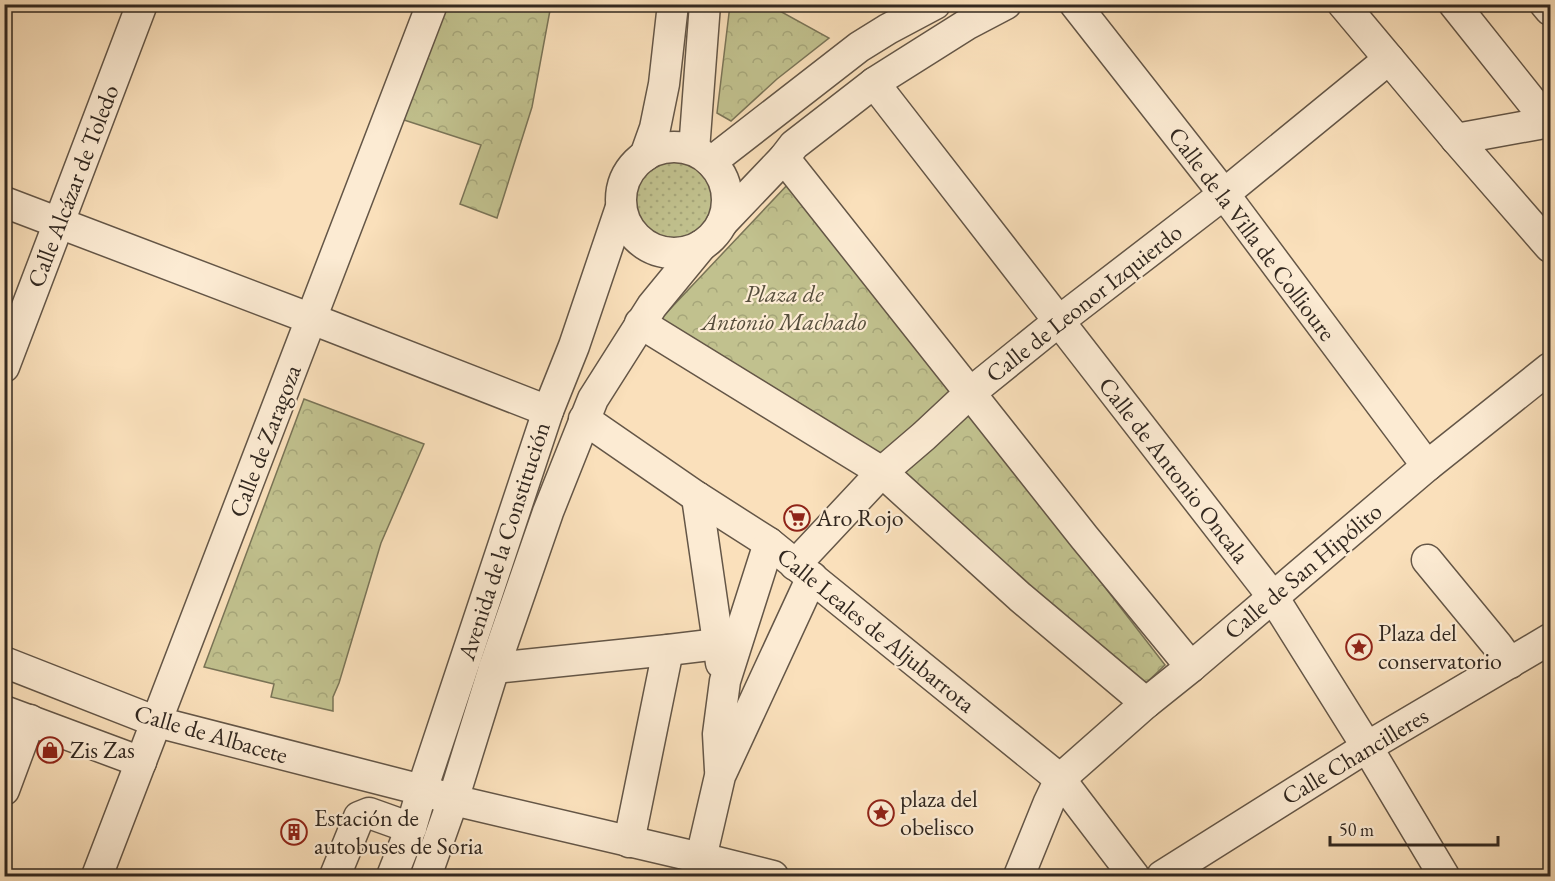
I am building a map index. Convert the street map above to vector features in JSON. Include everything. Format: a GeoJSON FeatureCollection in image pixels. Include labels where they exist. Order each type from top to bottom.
{"type":"FeatureCollection","features":[{"type":"Feature","properties":{"kind":"street","name":"Calle Alcázar de Toledo"},"geometry":{"type":"LineString","coordinates":[[4,367],[142,4]]}},
{"type":"Feature","properties":{"kind":"street","name":"Calle de Zaragoza"},"geometry":{"type":"LineString","coordinates":[[96,876],[432,4]]}},
{"type":"Feature","properties":{"kind":"street"},"geometry":{"type":"LineString","coordinates":[[645,156],[655,128],[664,84],[673,4]]}},
{"type":"Feature","properties":{"kind":"street"},"geometry":{"type":"LineString","coordinates":[[702,156],[705,4]]}},
{"type":"Feature","properties":{"kind":"street"},"geometry":{"type":"LineString","coordinates":[[702,156],[859,47],[935,4]]}},
{"type":"Feature","properties":{"kind":"street"},"geometry":{"type":"LineString","coordinates":[[722,223],[727,206],[726,189],[720,173],[702,156],[677,147],[660,149],[645,156],[632,168],[625,180],[621,207],[626,223],[637,237],[651,248],[668,253],[686,252],[702,245],[713,237],[722,223],[794,145],[874,83],[966,25],[1006,4]]}},
{"type":"Feature","properties":{"kind":"street","name":"Calle de la Villa de Collioure"},"geometry":{"type":"LineString","coordinates":[[1075,4],[1224,194],[1427,466]]}},
{"type":"Feature","properties":{"kind":"street"},"geometry":{"type":"LineString","coordinates":[[1343,4],[1456,139],[1551,247]]}},
{"type":"Feature","properties":{"kind":"street"},"geometry":{"type":"LineString","coordinates":[[1454,4],[1549,122],[1456,139]]}},
{"type":"Feature","properties":{"kind":"street"},"geometry":{"type":"LineString","coordinates":[[1545,4],[1551,10]]}},
{"type":"Feature","properties":{"kind":"street","name":"Calle de Leonor Izquierdo"},"geometry":{"type":"LineString","coordinates":[[720,776],[804,571],[882,472],[970,393],[1224,194],[1389,59]]}},
{"type":"Feature","properties":{"kind":"street","name":"Calle de Antonio Oncala"},"geometry":{"type":"LineString","coordinates":[[874,83],[1273,597],[1444,876]]}},
{"type":"Feature","properties":{"kind":"street"},"geometry":{"type":"LineString","coordinates":[[784,158],[1084,537],[1191,668]]}},
{"type":"Feature","properties":{"kind":"street"},"geometry":{"type":"LineString","coordinates":[[4,202],[548,411]]}},
{"type":"Feature","properties":{"kind":"street","name":"Avenida de la Constitución"},"geometry":{"type":"LineString","coordinates":[[392,876],[411,828],[548,411],[574,346],[621,207]]}},
{"type":"Feature","properties":{"kind":"street","name":"Avenida de la Constitución"},"geometry":{"type":"LineString","coordinates":[[426,876],[453,800],[494,668],[548,512],[584,419],[593,399],[640,323],[702,245]]}},
{"type":"Feature","properties":{"kind":"street"},"geometry":{"type":"LineString","coordinates":[[640,323],[882,472],[1020,597],[1146,703]]}},
{"type":"Feature","properties":{"kind":"street","name":"Calle de San Hipólito"},"geometry":{"type":"LineString","coordinates":[[1060,779],[1146,703],[1191,668],[1427,466],[1551,368]]}},
{"type":"Feature","properties":{"kind":"street","name":"Calle Leales de Aljubarrota"},"geometry":{"type":"LineString","coordinates":[[584,419],[697,497],[769,543],[1060,779],[1134,876]]}},
{"type":"Feature","properties":{"kind":"street"},"geometry":{"type":"LineString","coordinates":[[697,497],[724,681]]}},
{"type":"Feature","properties":{"kind":"street"},"geometry":{"type":"LineString","coordinates":[[701,858],[720,776],[718,734],[724,681],[769,543]]}},
{"type":"Feature","properties":{"kind":"street"},"geometry":{"type":"LineString","coordinates":[[1427,560],[1510,663]]}},
{"type":"Feature","properties":{"kind":"street","name":"Calle Chancilleres"},"geometry":{"type":"LineString","coordinates":[[1162,876],[1366,747],[1551,639]]}},
{"type":"Feature","properties":{"kind":"street"},"geometry":{"type":"LineString","coordinates":[[494,668],[718,644]]}},
{"type":"Feature","properties":{"kind":"street"},"geometry":{"type":"LineString","coordinates":[[629,842],[668,650]]}},
{"type":"Feature","properties":{"kind":"street","name":"Calle de Albacete"},"geometry":{"type":"LineString","coordinates":[[4,662],[157,722],[453,800],[772,876]]}},
{"type":"Feature","properties":{"kind":"street"},"geometry":{"type":"LineString","coordinates":[[7,777],[17,716]]}},
{"type":"Feature","properties":{"kind":"street","name":"Calle de Albacete"},"geometry":{"type":"LineString","coordinates":[[17,716],[141,762]]}},
{"type":"Feature","properties":{"kind":"street"},"geometry":{"type":"LineString","coordinates":[[1019,876],[1060,779]]}},
{"type":"Feature","properties":{"kind":"street"},"geometry":{"type":"LineString","coordinates":[[335,876],[359,817],[369,813],[411,828]]}},
{"type":"Feature","properties":{"kind":"green space"},"geometry":{"type":"Polygon","coordinates":[[[442,5],[551,5],[532,107],[497,218],[460,204],[481,145],[404,120],[442,5]]]}},
{"type":"Feature","properties":{"kind":"green space"},"geometry":{"type":"Polygon","coordinates":[[[730,5],[769,5],[829,38],[777,79],[731,121],[717,113],[730,5]]]}},
{"type":"Feature","properties":{"kind":"green space"},"geometry":{"type":"Polygon","coordinates":[[[674,160],[689,163],[701,172],[710,184],[713,199],[710,214],[701,226],[689,235],[674,238],[659,235],[647,226],[638,214],[635,199],[638,184],[647,172],[659,163],[674,160]]]}},
{"type":"Feature","properties":{"kind":"green space","name":"Plaza de Antonio Machado"},"geometry":{"type":"Polygon","coordinates":[[[791,181],[1165,665],[1144,685],[655,325],[791,181]]]}},
{"type":"Feature","properties":{"kind":"green space"},"geometry":{"type":"Polygon","coordinates":[[[304,399],[424,444],[381,543],[333,697],[333,711],[271,697],[274,684],[204,667],[304,399]]]}},
{"type":"Feature","properties":{"kind":"place","name":"Aro Rojo"},"geometry":{"type":"Point","coordinates":[797,518]}},
{"type":"Feature","properties":{"kind":"place","name":"Plaza del conservatorio"},"geometry":{"type":"Point","coordinates":[1359,647]}},
{"type":"Feature","properties":{"kind":"place","name":"Zis Zas"},"geometry":{"type":"Point","coordinates":[50,750]}},
{"type":"Feature","properties":{"kind":"place","name":"plaza del obelisco"},"geometry":{"type":"Point","coordinates":[881,813]}},
{"type":"Feature","properties":{"kind":"place","name":"Estación de autobuses de Soria"},"geometry":{"type":"Point","coordinates":[294,832]}}]}
